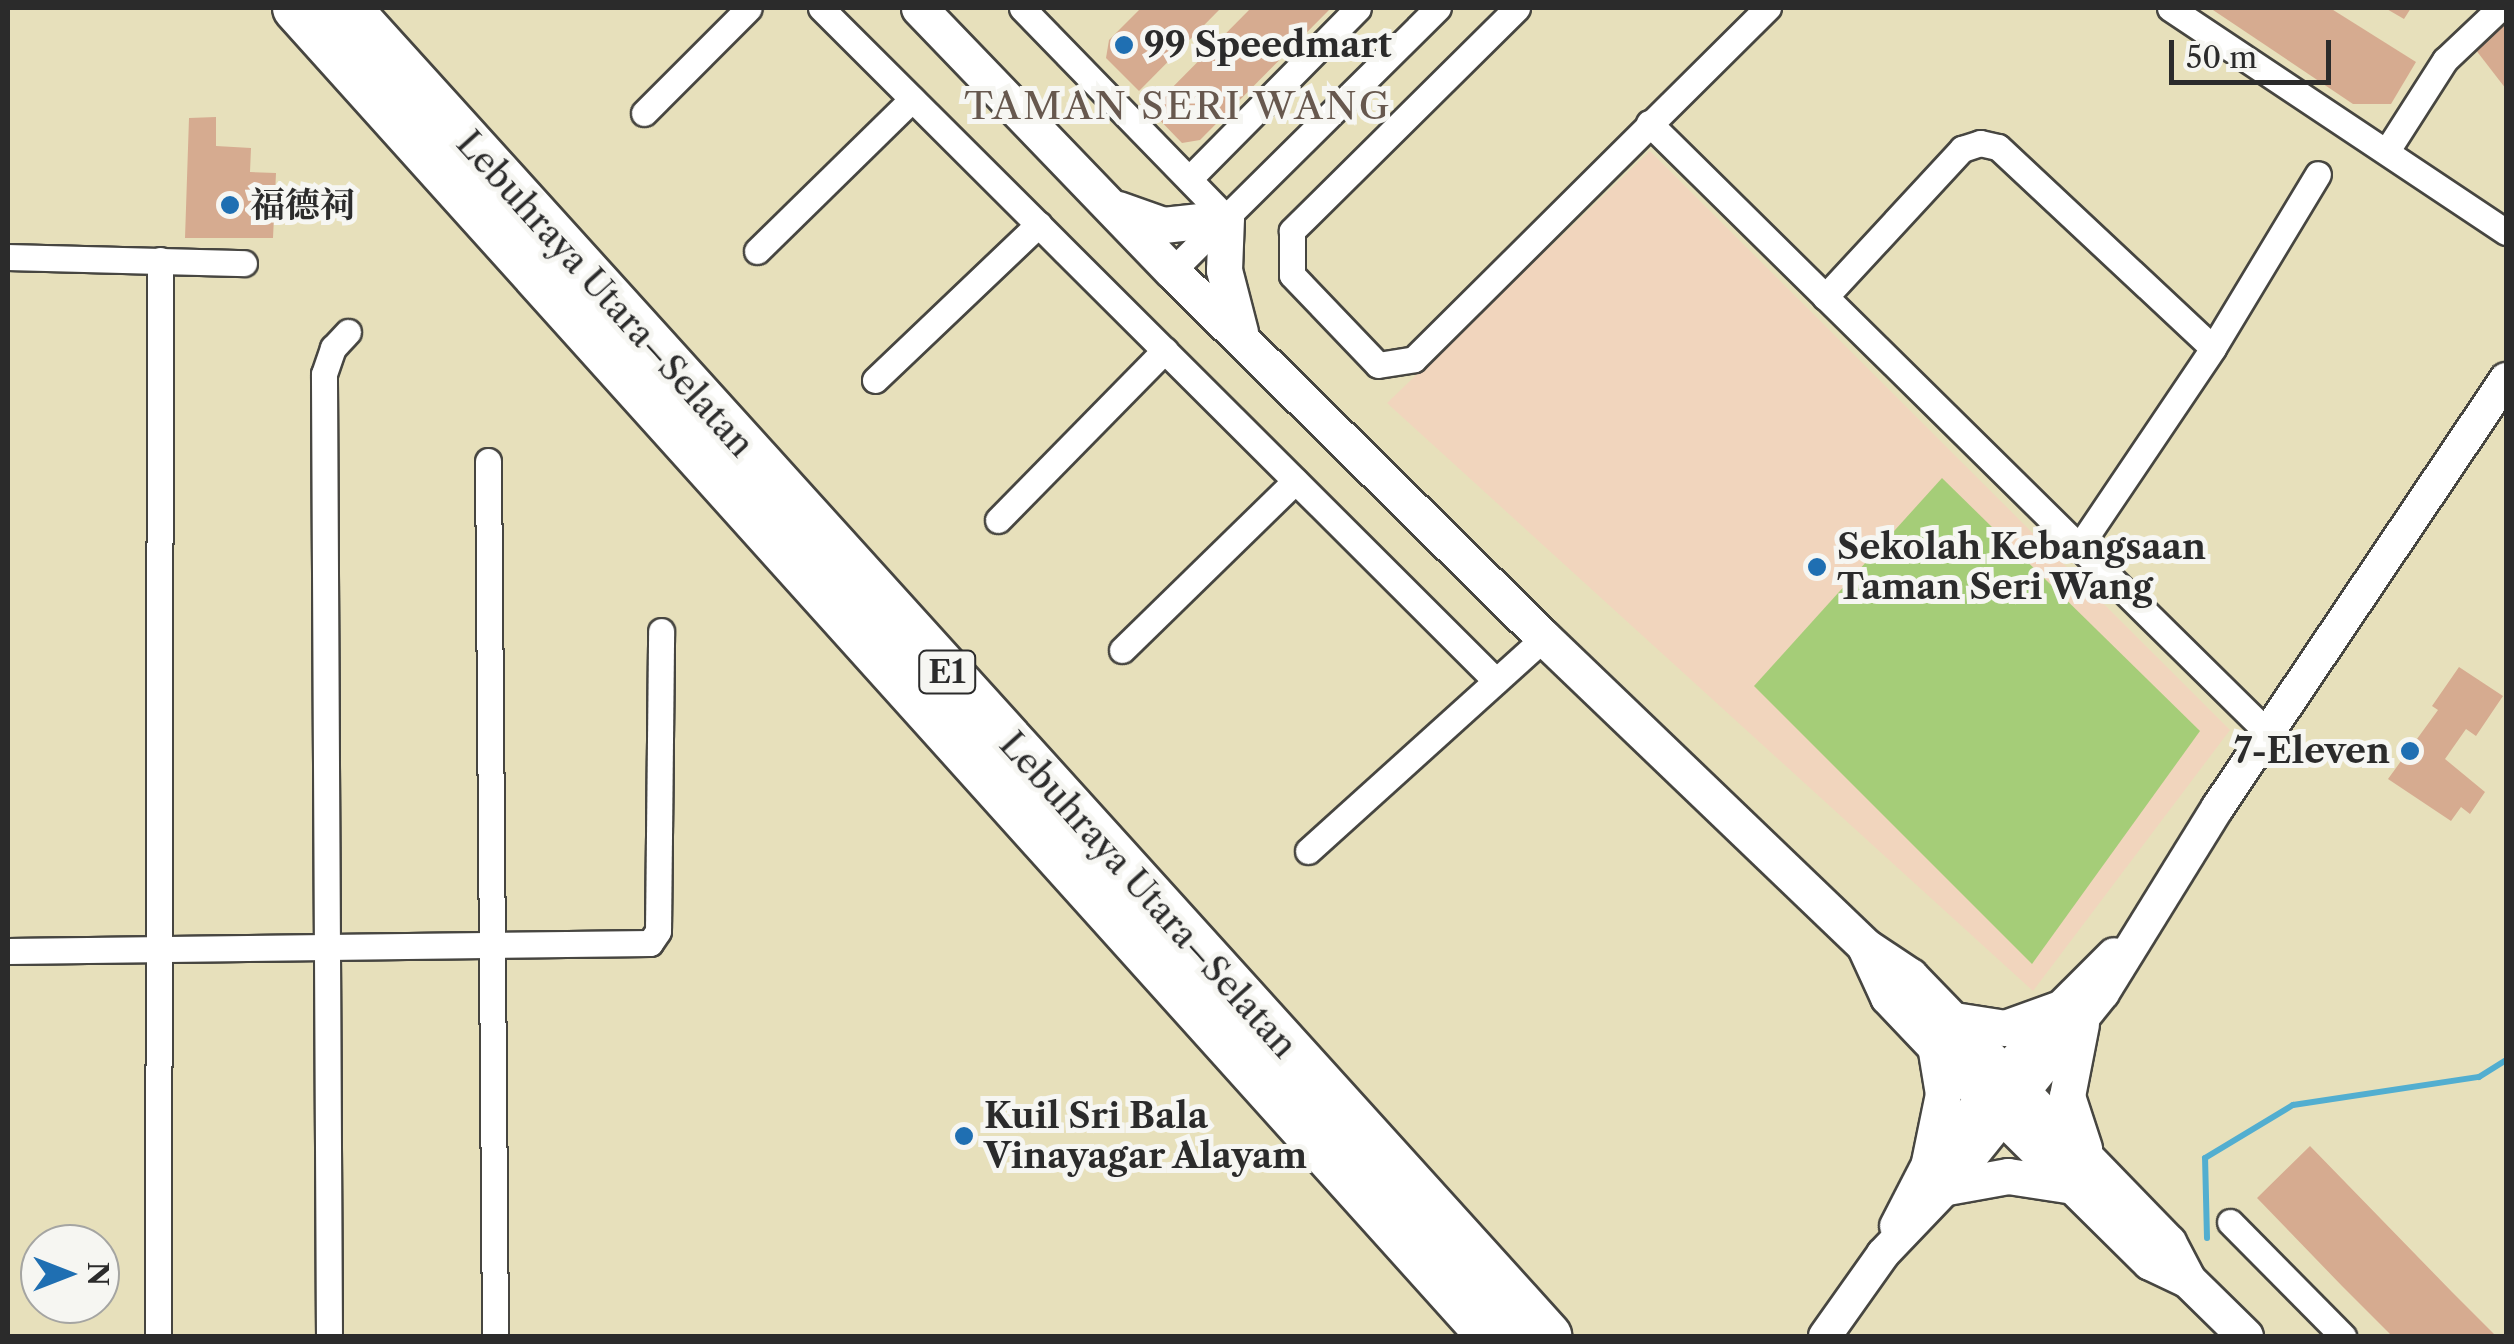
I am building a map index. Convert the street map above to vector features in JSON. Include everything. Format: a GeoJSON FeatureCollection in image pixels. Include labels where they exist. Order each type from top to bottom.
{"type":"FeatureCollection","features":[{"type":"Feature","properties":{"kind":"highway","name":"Lebuhraya Utara–Selatan"},"geometry":{"type":"LineString","coordinates":[[297,8],[1492,1336]]}},
{"type":"Feature","properties":{"kind":"highway","name":"Lebuhraya Utara–Selatan"},"geometry":{"type":"LineString","coordinates":[[346,8],[1547,1336]]}},
{"type":"Feature","properties":{"kind":"main road"},"geometry":{"type":"LineString","coordinates":[[919,8],[1172,270],[1544,638],[1865,946],[1910,976],[1944,1032],[2082,1176],[2150,1262],[2188,1280],[2245,1336]]}},
{"type":"Feature","properties":{"kind":"main road"},"geometry":{"type":"LineString","coordinates":[[1109,206],[1163,225],[1226,218],[1227,290],[1242,338]]}},
{"type":"Feature","properties":{"kind":"main road"},"geometry":{"type":"LineString","coordinates":[[1944,1032],[2006,1028],[2070,1016],[2067,1096],[2082,1176]]}},
{"type":"Feature","properties":{"kind":"main road"},"geometry":{"type":"LineString","coordinates":[[1944,1032],[1938,1175],[2082,1176]]}},
{"type":"Feature","properties":{"kind":"street"},"geometry":{"type":"LineString","coordinates":[[644,112],[749,8]]}},
{"type":"Feature","properties":{"kind":"street"},"geometry":{"type":"LineString","coordinates":[[821,8],[1496,681]]}},
{"type":"Feature","properties":{"kind":"street"},"geometry":{"type":"LineString","coordinates":[[1022,8],[1226,218]]}},
{"type":"Feature","properties":{"kind":"street"},"geometry":{"type":"LineString","coordinates":[[1189,180],[1358,8]]}},
{"type":"Feature","properties":{"kind":"street"},"geometry":{"type":"LineString","coordinates":[[1172,270],[1438,8]]}},
{"type":"Feature","properties":{"kind":"street"},"geometry":{"type":"LineString","coordinates":[[1517,8],[1292,231],[1292,275],[1378,365],[1414,360],[1768,8]]}},
{"type":"Feature","properties":{"kind":"street"},"geometry":{"type":"LineString","coordinates":[[2170,8],[2388,149],[2506,232]]}},
{"type":"Feature","properties":{"kind":"street"},"geometry":{"type":"LineString","coordinates":[[2388,149],[2445,60],[2500,8]]}},
{"type":"Feature","properties":{"kind":"street"},"geometry":{"type":"LineString","coordinates":[[757,251],[912,99]]}},
{"type":"Feature","properties":{"kind":"street"},"geometry":{"type":"LineString","coordinates":[[1648,124],[2268,733]]}},
{"type":"Feature","properties":{"kind":"street"},"geometry":{"type":"LineString","coordinates":[[1826,297],[1962,150],[1980,142],[1998,146],[2213,348]]}},
{"type":"Feature","properties":{"kind":"street"},"geometry":{"type":"LineString","coordinates":[[2080,548],[2213,348],[2318,174]]}},
{"type":"Feature","properties":{"kind":"street"},"geometry":{"type":"LineString","coordinates":[[874,380],[1039,224]]}},
{"type":"Feature","properties":{"kind":"street"},"geometry":{"type":"LineString","coordinates":[[8,257],[244,262]]}},
{"type":"Feature","properties":{"kind":"street"},"geometry":{"type":"LineString","coordinates":[[158,1336],[160,260]]}},
{"type":"Feature","properties":{"kind":"street"},"geometry":{"type":"LineString","coordinates":[[329,1336],[330,949],[324,374],[332,348],[348,332]]}},
{"type":"Feature","properties":{"kind":"street"},"geometry":{"type":"LineString","coordinates":[[998,520],[1166,350]]}},
{"type":"Feature","properties":{"kind":"street"},"geometry":{"type":"LineString","coordinates":[[1824,1336],[1938,1175],[2133,938],[2506,379]]}},
{"type":"Feature","properties":{"kind":"street"},"geometry":{"type":"LineString","coordinates":[[488,462],[495,1336]]}},
{"type":"Feature","properties":{"kind":"street"},"geometry":{"type":"LineString","coordinates":[[1122,650],[1294,480]]}},
{"type":"Feature","properties":{"kind":"street"},"geometry":{"type":"LineString","coordinates":[[8,951],[635,947],[650,943],[658,931],[661,631]]}},
{"type":"Feature","properties":{"kind":"street"},"geometry":{"type":"LineString","coordinates":[[1308,851],[1544,638]]}},
{"type":"Feature","properties":{"kind":"street"},"geometry":{"type":"LineString","coordinates":[[2230,1222],[2343,1336]]}},
{"type":"Feature","properties":{"kind":"shaded area","name":"Sekolah Kebangsaan Taman Seri Wang"},"geometry":{"type":"Polygon","coordinates":[[[1650,151],[2230,730],[2033,991],[1387,403],[1650,151]]]}},
{"type":"Feature","properties":{"kind":"green space"},"geometry":{"type":"Polygon","coordinates":[[[1942,478],[2200,731],[2032,964],[1754,686],[1942,478]]]}},
{"type":"Feature","properties":{"kind":"building"},"geometry":{"type":"Polygon","coordinates":[[[1141,8],[1221,8],[1139,91],[1106,58],[1109,40],[1141,8]]]}},
{"type":"Feature","properties":{"kind":"building"},"geometry":{"type":"Polygon","coordinates":[[[1251,8],[1331,8],[1200,140],[1182,143],[1150,110],[1251,8]]]}},
{"type":"Feature","properties":{"kind":"building"},"geometry":{"type":"Polygon","coordinates":[[[2210,8],[2330,8],[2416,62],[2391,104],[2353,104],[2210,8]]]}},
{"type":"Feature","properties":{"kind":"building"},"geometry":{"type":"Polygon","coordinates":[[[2385,8],[2411,8],[2404,19],[2385,8]]]}},
{"type":"Feature","properties":{"kind":"building"},"geometry":{"type":"Polygon","coordinates":[[[2506,18],[2506,89],[2472,45],[2506,18]]]}},
{"type":"Feature","properties":{"kind":"building","name":"福德祠"},"geometry":{"type":"Polygon","coordinates":[[[216,117],[216,146],[251,148],[250,172],[276,173],[273,238],[185,238],[189,118],[216,117]]]}},
{"type":"Feature","properties":{"kind":"building"},"geometry":{"type":"Polygon","coordinates":[[[2459,667],[2503,696],[2476,736],[2466,729],[2445,759],[2485,792],[2470,814],[2461,807],[2451,821],[2388,779],[2438,710],[2432,706],[2459,667]]]}},
{"type":"Feature","properties":{"kind":"building"},"geometry":{"type":"Polygon","coordinates":[[[2310,1146],[2496,1336],[2392,1336],[2342,1286],[2257,1198],[2310,1146]]]}},
{"type":"Feature","properties":{"kind":"waterway"},"geometry":{"type":"LineString","coordinates":[[2207,1238],[2205,1158],[2293,1105],[2479,1077],[2506,1060]]}},
{"type":"Feature","properties":{"kind":"place","name":"99 Speedmart"},"geometry":{"type":"Point","coordinates":[1124,45]}},
{"type":"Feature","properties":{"kind":"place","name":"福德祠"},"geometry":{"type":"Point","coordinates":[230,205]}},
{"type":"Feature","properties":{"kind":"place","name":"Sekolah Kebangsaan Taman Seri Wang"},"geometry":{"type":"Point","coordinates":[1817,567]}},
{"type":"Feature","properties":{"kind":"place","name":"7-Eleven"},"geometry":{"type":"Point","coordinates":[2410,751]}},
{"type":"Feature","properties":{"kind":"place","name":"Kuil Sri Bala Vinayagar Alayam"},"geometry":{"type":"Point","coordinates":[964,1136]}},
{"type":"Feature","properties":{"kind":"district","name":"TAMAN SERI WANG"},"geometry":{"type":"Point","coordinates":[1178,106]}}]}
